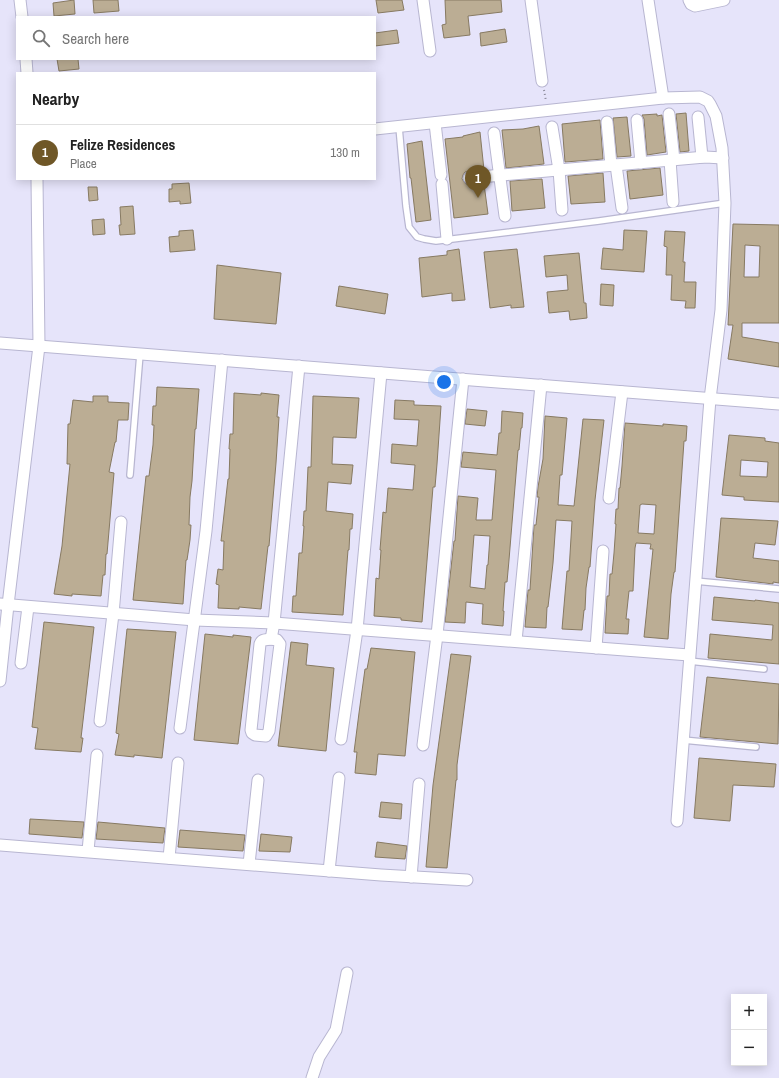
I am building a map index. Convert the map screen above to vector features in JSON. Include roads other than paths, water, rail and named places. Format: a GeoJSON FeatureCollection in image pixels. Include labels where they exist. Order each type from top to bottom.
{"type":"FeatureCollection","features":[{"type":"Feature","properties":{"kind":"street"},"geometry":{"type":"LineString","coordinates":[[20,0],[22,16]]}},
{"type":"Feature","properties":{"kind":"street"},"geometry":{"type":"LineString","coordinates":[[423,0],[430,51]]}},
{"type":"Feature","properties":{"kind":"street"},"geometry":{"type":"LineString","coordinates":[[531,0],[542,81]]}},
{"type":"Feature","properties":{"kind":"street"},"geometry":{"type":"LineString","coordinates":[[648,0],[663,98]]}},
{"type":"Feature","properties":{"kind":"street"},"geometry":{"type":"LineString","coordinates":[[689,0],[691,4],[695,6],[724,0]]}},
{"type":"Feature","properties":{"kind":"street"},"geometry":{"type":"LineString","coordinates":[[26,60],[27,72]]}},
{"type":"Feature","properties":{"kind":"street"},"geometry":{"type":"LineString","coordinates":[[376,129],[663,98],[700,96],[708,101],[714,110],[718,121],[723,158],[725,203],[721,310],[710,398],[677,821]]}},
{"type":"Feature","properties":{"kind":"street"},"geometry":{"type":"LineString","coordinates":[[669,114],[673,202]]}},
{"type":"Feature","properties":{"kind":"street"},"geometry":{"type":"LineString","coordinates":[[698,117],[702,157]]}},
{"type":"Feature","properties":{"kind":"street"},"geometry":{"type":"LineString","coordinates":[[637,120],[641,162]]}},
{"type":"Feature","properties":{"kind":"street"},"geometry":{"type":"LineString","coordinates":[[607,122],[622,208]]}},
{"type":"Feature","properties":{"kind":"street"},"geometry":{"type":"LineString","coordinates":[[435,123],[447,239]]}},
{"type":"Feature","properties":{"kind":"street"},"geometry":{"type":"LineString","coordinates":[[552,127],[559,170],[562,210]]}},
{"type":"Feature","properties":{"kind":"street"},"geometry":{"type":"LineString","coordinates":[[494,133],[505,216]]}},
{"type":"Feature","properties":{"kind":"street"},"geometry":{"type":"LineString","coordinates":[[469,178],[702,157],[723,158]]}},
{"type":"Feature","properties":{"kind":"street"},"geometry":{"type":"LineString","coordinates":[[0,681],[4,605],[39,346],[37,180]]}},
{"type":"Feature","properties":{"kind":"street"},"geometry":{"type":"LineString","coordinates":[[0,343],[779,404]]}},
{"type":"Feature","properties":{"kind":"street"},"geometry":{"type":"LineString","coordinates":[[180,728],[206,531],[222,360]]}},
{"type":"Feature","properties":{"kind":"street"},"geometry":{"type":"LineString","coordinates":[[271,639],[274,623],[299,366]]}},
{"type":"Feature","properties":{"kind":"street"},"geometry":{"type":"LineString","coordinates":[[341,740],[357,630],[381,373]]}},
{"type":"Feature","properties":{"kind":"street"},"geometry":{"type":"LineString","coordinates":[[423,745],[437,635],[463,379]]}},
{"type":"Feature","properties":{"kind":"street"},"geometry":{"type":"LineString","coordinates":[[516,641],[541,385]]}},
{"type":"Feature","properties":{"kind":"street"},"geometry":{"type":"LineString","coordinates":[[609,498],[622,392]]}},
{"type":"Feature","properties":{"kind":"street"},"geometry":{"type":"LineString","coordinates":[[100,721],[113,614],[121,522]]}},
{"type":"Feature","properties":{"kind":"street"},"geometry":{"type":"LineString","coordinates":[[596,648],[603,551]]}},
{"type":"Feature","properties":{"kind":"street"},"geometry":{"type":"LineString","coordinates":[[4,605],[195,620],[274,623],[516,641],[689,658]]}},
{"type":"Feature","properties":{"kind":"street"},"geometry":{"type":"LineString","coordinates":[[21,664],[28,607]]}},
{"type":"Feature","properties":{"kind":"street"},"geometry":{"type":"LineString","coordinates":[[271,639],[277,640],[280,644],[269,731],[266,736],[255,736],[251,730],[260,644],[264,640],[271,639]]}},
{"type":"Feature","properties":{"kind":"street"},"geometry":{"type":"LineString","coordinates":[[88,852],[97,755]]}},
{"type":"Feature","properties":{"kind":"street"},"geometry":{"type":"LineString","coordinates":[[169,858],[178,763]]}},
{"type":"Feature","properties":{"kind":"street"},"geometry":{"type":"LineString","coordinates":[[329,871],[339,778]]}},
{"type":"Feature","properties":{"kind":"street"},"geometry":{"type":"LineString","coordinates":[[249,864],[258,780]]}},
{"type":"Feature","properties":{"kind":"street"},"geometry":{"type":"LineString","coordinates":[[411,877],[419,784]]}},
{"type":"Feature","properties":{"kind":"street"},"geometry":{"type":"LineString","coordinates":[[0,845],[329,871],[467,880]]}},
{"type":"Feature","properties":{"kind":"street"},"geometry":{"type":"LineString","coordinates":[[312,1078],[318,1057],[336,1030],[347,973]]}},
{"type":"Feature","properties":{"kind":"lane"},"geometry":{"type":"LineString","coordinates":[[399,127],[409,227],[417,237],[424,239],[436,241],[599,221],[725,203]]}},
{"type":"Feature","properties":{"kind":"lane"},"geometry":{"type":"LineString","coordinates":[[130,475],[140,354]]}},
{"type":"Feature","properties":{"kind":"lane"},"geometry":{"type":"LineString","coordinates":[[695,581],[779,589]]}},
{"type":"Feature","properties":{"kind":"lane"},"geometry":{"type":"LineString","coordinates":[[689,658],[764,669]]}},
{"type":"Feature","properties":{"kind":"lane"},"geometry":{"type":"LineString","coordinates":[[683,740],[756,747]]}},
{"type":"Feature","properties":{"kind":"place","name":"Felize Residences"},"geometry":{"type":"Point","coordinates":[478,198]}}]}
